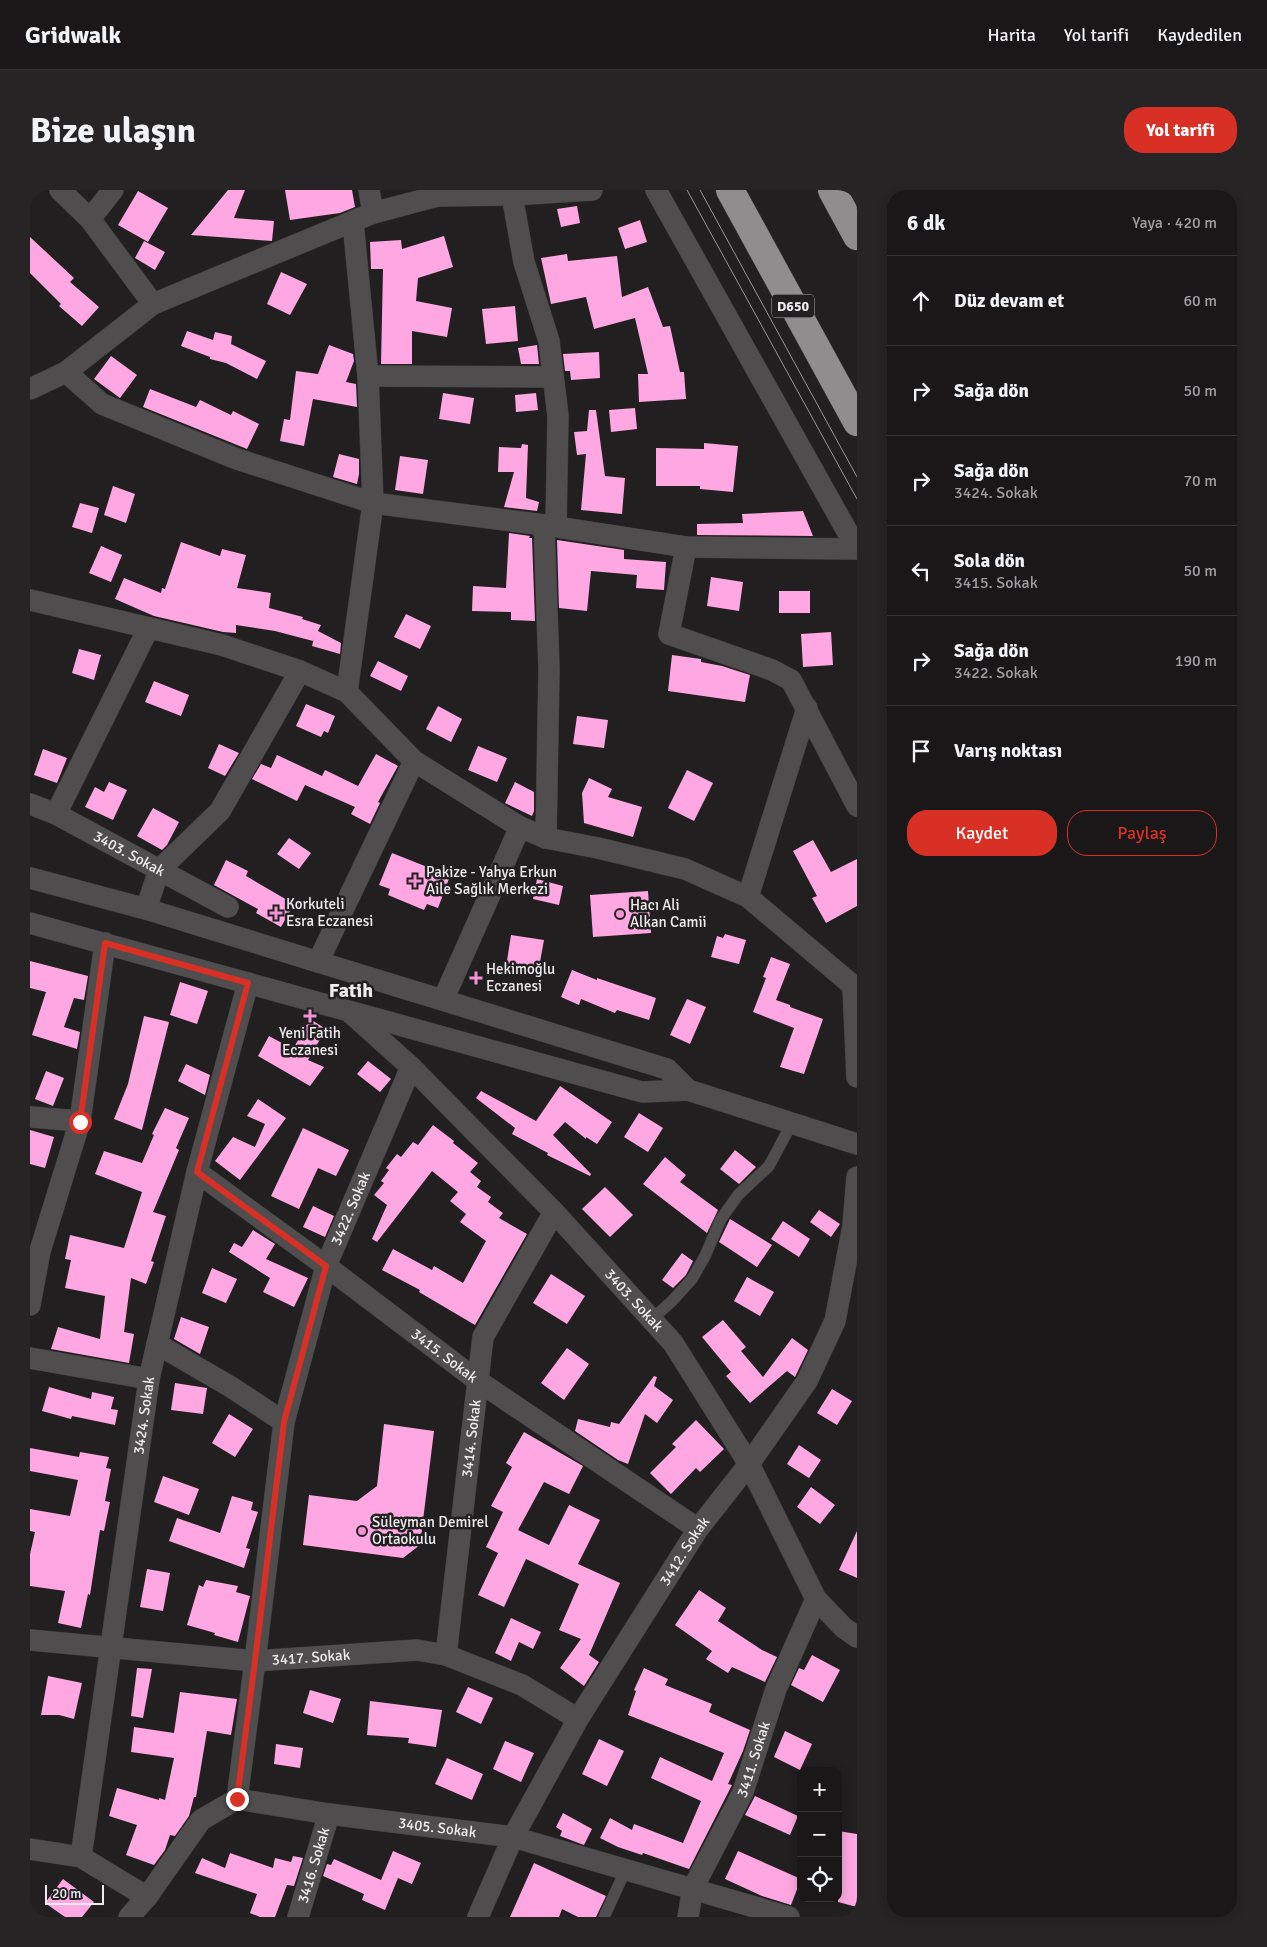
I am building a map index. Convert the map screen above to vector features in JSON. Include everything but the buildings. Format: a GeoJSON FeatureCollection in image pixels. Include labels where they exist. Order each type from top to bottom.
{"type":"FeatureCollection","features":[{"type":"Feature","properties":{"kind":"highway","name":"D650"},"geometry":{"type":"LineString","coordinates":[[730,190],[857,422]]}},
{"type":"Feature","properties":{"kind":"highway"},"geometry":{"type":"LineString","coordinates":[[832,190],[857,236]]}},
{"type":"Feature","properties":{"kind":"street"},"geometry":{"type":"LineString","coordinates":[[60,190],[90,219],[154,304]]}},
{"type":"Feature","properties":{"kind":"street"},"geometry":{"type":"LineString","coordinates":[[90,219],[113,190]]}},
{"type":"Feature","properties":{"kind":"street"},"geometry":{"type":"LineString","coordinates":[[369,190],[373,213]]}},
{"type":"Feature","properties":{"kind":"street"},"geometry":{"type":"LineString","coordinates":[[30,389],[66,372],[154,304],[373,213],[437,196],[512,195],[592,190]]}},
{"type":"Feature","properties":{"kind":"street"},"geometry":{"type":"LineString","coordinates":[[66,372],[102,404],[237,459],[372,503],[550,526],[686,547],[857,549],[656,190]]}},
{"type":"Feature","properties":{"kind":"street"},"geometry":{"type":"LineString","coordinates":[[512,195],[524,262],[549,341],[558,416],[550,526],[546,838]]}},
{"type":"Feature","properties":{"kind":"street"},"geometry":{"type":"LineString","coordinates":[[347,692],[372,503],[368,376],[353,222]]}},
{"type":"Feature","properties":{"kind":"street"},"geometry":{"type":"LineString","coordinates":[[368,376],[553,377]]}},
{"type":"Feature","properties":{"kind":"street"},"geometry":{"type":"LineString","coordinates":[[686,547],[669,634],[772,670],[791,680],[857,806]]}},
{"type":"Feature","properties":{"kind":"street"},"geometry":{"type":"LineString","coordinates":[[30,600],[222,645],[300,671],[347,692],[414,761],[520,827],[546,838],[598,848],[685,869],[748,897],[855,989],[857,1077]]}},
{"type":"Feature","properties":{"kind":"street"},"geometry":{"type":"LineString","coordinates":[[56,814],[148,628]]}},
{"type":"Feature","properties":{"kind":"street"},"geometry":{"type":"LineString","coordinates":[[146,909],[159,870],[220,812],[300,671]]}},
{"type":"Feature","properties":{"kind":"street"},"geometry":{"type":"LineString","coordinates":[[748,897],[807,708]]}},
{"type":"Feature","properties":{"kind":"street"},"geometry":{"type":"LineString","coordinates":[[318,962],[414,761]]}},
{"type":"Feature","properties":{"kind":"street","name":"3403. Sokak"},"geometry":{"type":"LineString","coordinates":[[30,804],[56,814],[228,907]]}},
{"type":"Feature","properties":{"kind":"street"},"geometry":{"type":"LineString","coordinates":[[443,1000],[520,827]]}},
{"type":"Feature","properties":{"kind":"street"},"geometry":{"type":"LineString","coordinates":[[30,878],[146,909],[667,1069],[688,1090]]}},
{"type":"Feature","properties":{"kind":"street"},"geometry":{"type":"LineString","coordinates":[[30,923],[642,1092],[688,1090],[857,1144]]}},
{"type":"Feature","properties":{"kind":"street"},"geometry":{"type":"LineString","coordinates":[[30,1305],[35,1251],[80,1122],[105,943]]}},
{"type":"Feature","properties":{"kind":"street","name":"3424. Sokak"},"geometry":{"type":"LineString","coordinates":[[81,1857],[149,1380],[197,1172],[248,983]]}},
{"type":"Feature","properties":{"kind":"street","name":"3403. Sokak"},"geometry":{"type":"LineString","coordinates":[[348,1010],[411,1068],[554,1212],[673,1344],[749,1464],[816,1599],[844,1628],[857,1637]]}},
{"type":"Feature","properties":{"kind":"street","name":"3422. Sokak"},"geometry":{"type":"LineString","coordinates":[[237,1799],[284,1422],[326,1266],[411,1068]]}},
{"type":"Feature","properties":{"kind":"street"},"geometry":{"type":"LineString","coordinates":[[30,1117],[80,1122]]}},
{"type":"Feature","properties":{"kind":"street","name":"3415. Sokak"},"geometry":{"type":"LineString","coordinates":[[197,1172],[326,1266],[478,1381],[698,1529]]}},
{"type":"Feature","properties":{"kind":"street","name":"3412. Sokak"},"geometry":{"type":"LineString","coordinates":[[478,1917],[513,1837],[578,1719],[698,1529],[749,1464],[807,1381],[835,1321],[853,1226],[857,1177]]}},
{"type":"Feature","properties":{"kind":"street","name":"3414. Sokak"},"geometry":{"type":"LineString","coordinates":[[446,1655],[483,1337],[554,1212]]}},
{"type":"Feature","properties":{"kind":"street"},"geometry":{"type":"LineString","coordinates":[[157,1344],[231,1387],[284,1422]]}},
{"type":"Feature","properties":{"kind":"street"},"geometry":{"type":"LineString","coordinates":[[30,1358],[149,1380]]}},
{"type":"Feature","properties":{"kind":"street","name":"3411. Sokak"},"geometry":{"type":"LineString","coordinates":[[688,1917],[693,1888],[743,1792],[776,1689],[816,1599]]}},
{"type":"Feature","properties":{"kind":"street","name":"3417. Sokak"},"geometry":{"type":"LineString","coordinates":[[30,1640],[255,1661],[416,1650],[446,1655],[522,1685],[578,1719]]}},
{"type":"Feature","properties":{"kind":"street"},"geometry":{"type":"LineString","coordinates":[[129,1917],[148,1897],[201,1820],[237,1799]]}},
{"type":"Feature","properties":{"kind":"street","name":"3405. Sokak"},"geometry":{"type":"LineString","coordinates":[[237,1799],[329,1814],[513,1837],[789,1917]]}},
{"type":"Feature","properties":{"kind":"street","name":"3416. Sokak"},"geometry":{"type":"LineString","coordinates":[[298,1917],[329,1814]]}},
{"type":"Feature","properties":{"kind":"street"},"geometry":{"type":"LineString","coordinates":[[30,1849],[81,1857],[148,1897]]}},
{"type":"Feature","properties":{"kind":"lane"},"geometry":{"type":"LineString","coordinates":[[651,1320],[692,1279],[705,1256],[721,1219],[738,1195],[769,1166],[792,1123]]}},
{"type":"Feature","properties":{"kind":"lane"},"geometry":{"type":"LineString","coordinates":[[604,1917],[626,1869]]}},
{"type":"Feature","properties":{"kind":"tram line"},"geometry":{"type":"LineString","coordinates":[[687,190],[857,499]]}},
{"type":"Feature","properties":{"kind":"tram line"},"geometry":{"type":"LineString","coordinates":[[700,190],[857,477]]}},
{"type":"Feature","properties":{"kind":"place","name":"Pakize - Yahya Erkun Aile Sağlık Merkezi"},"geometry":{"type":"Point","coordinates":[415,881]}},
{"type":"Feature","properties":{"kind":"place","name":"Korkuteli Esra Eczanesi"},"geometry":{"type":"Point","coordinates":[276,913]}},
{"type":"Feature","properties":{"kind":"place","name":"Hacı Ali Alkan Camii"},"geometry":{"type":"Point","coordinates":[620,914]}},
{"type":"Feature","properties":{"kind":"place","name":"Hekimoğlu Eczanesi"},"geometry":{"type":"Point","coordinates":[476,978]}},
{"type":"Feature","properties":{"kind":"place","name":"Yeni Fatih Eczanesi"},"geometry":{"type":"Point","coordinates":[310,1016]}},
{"type":"Feature","properties":{"kind":"place","name":"Süleyman Demirel Ortaokulu"},"geometry":{"type":"Point","coordinates":[362,1531]}},
{"type":"Feature","properties":{"kind":"district","name":"Fatih"},"geometry":{"type":"Point","coordinates":[351,990]}},
{"type":"Feature","properties":{"kind":"route"},"geometry":{"type":"LineString","coordinates":[[80,1122],[105,943],[248,983],[197,1172],[326,1266],[284,1422],[237,1799]]}}]}
